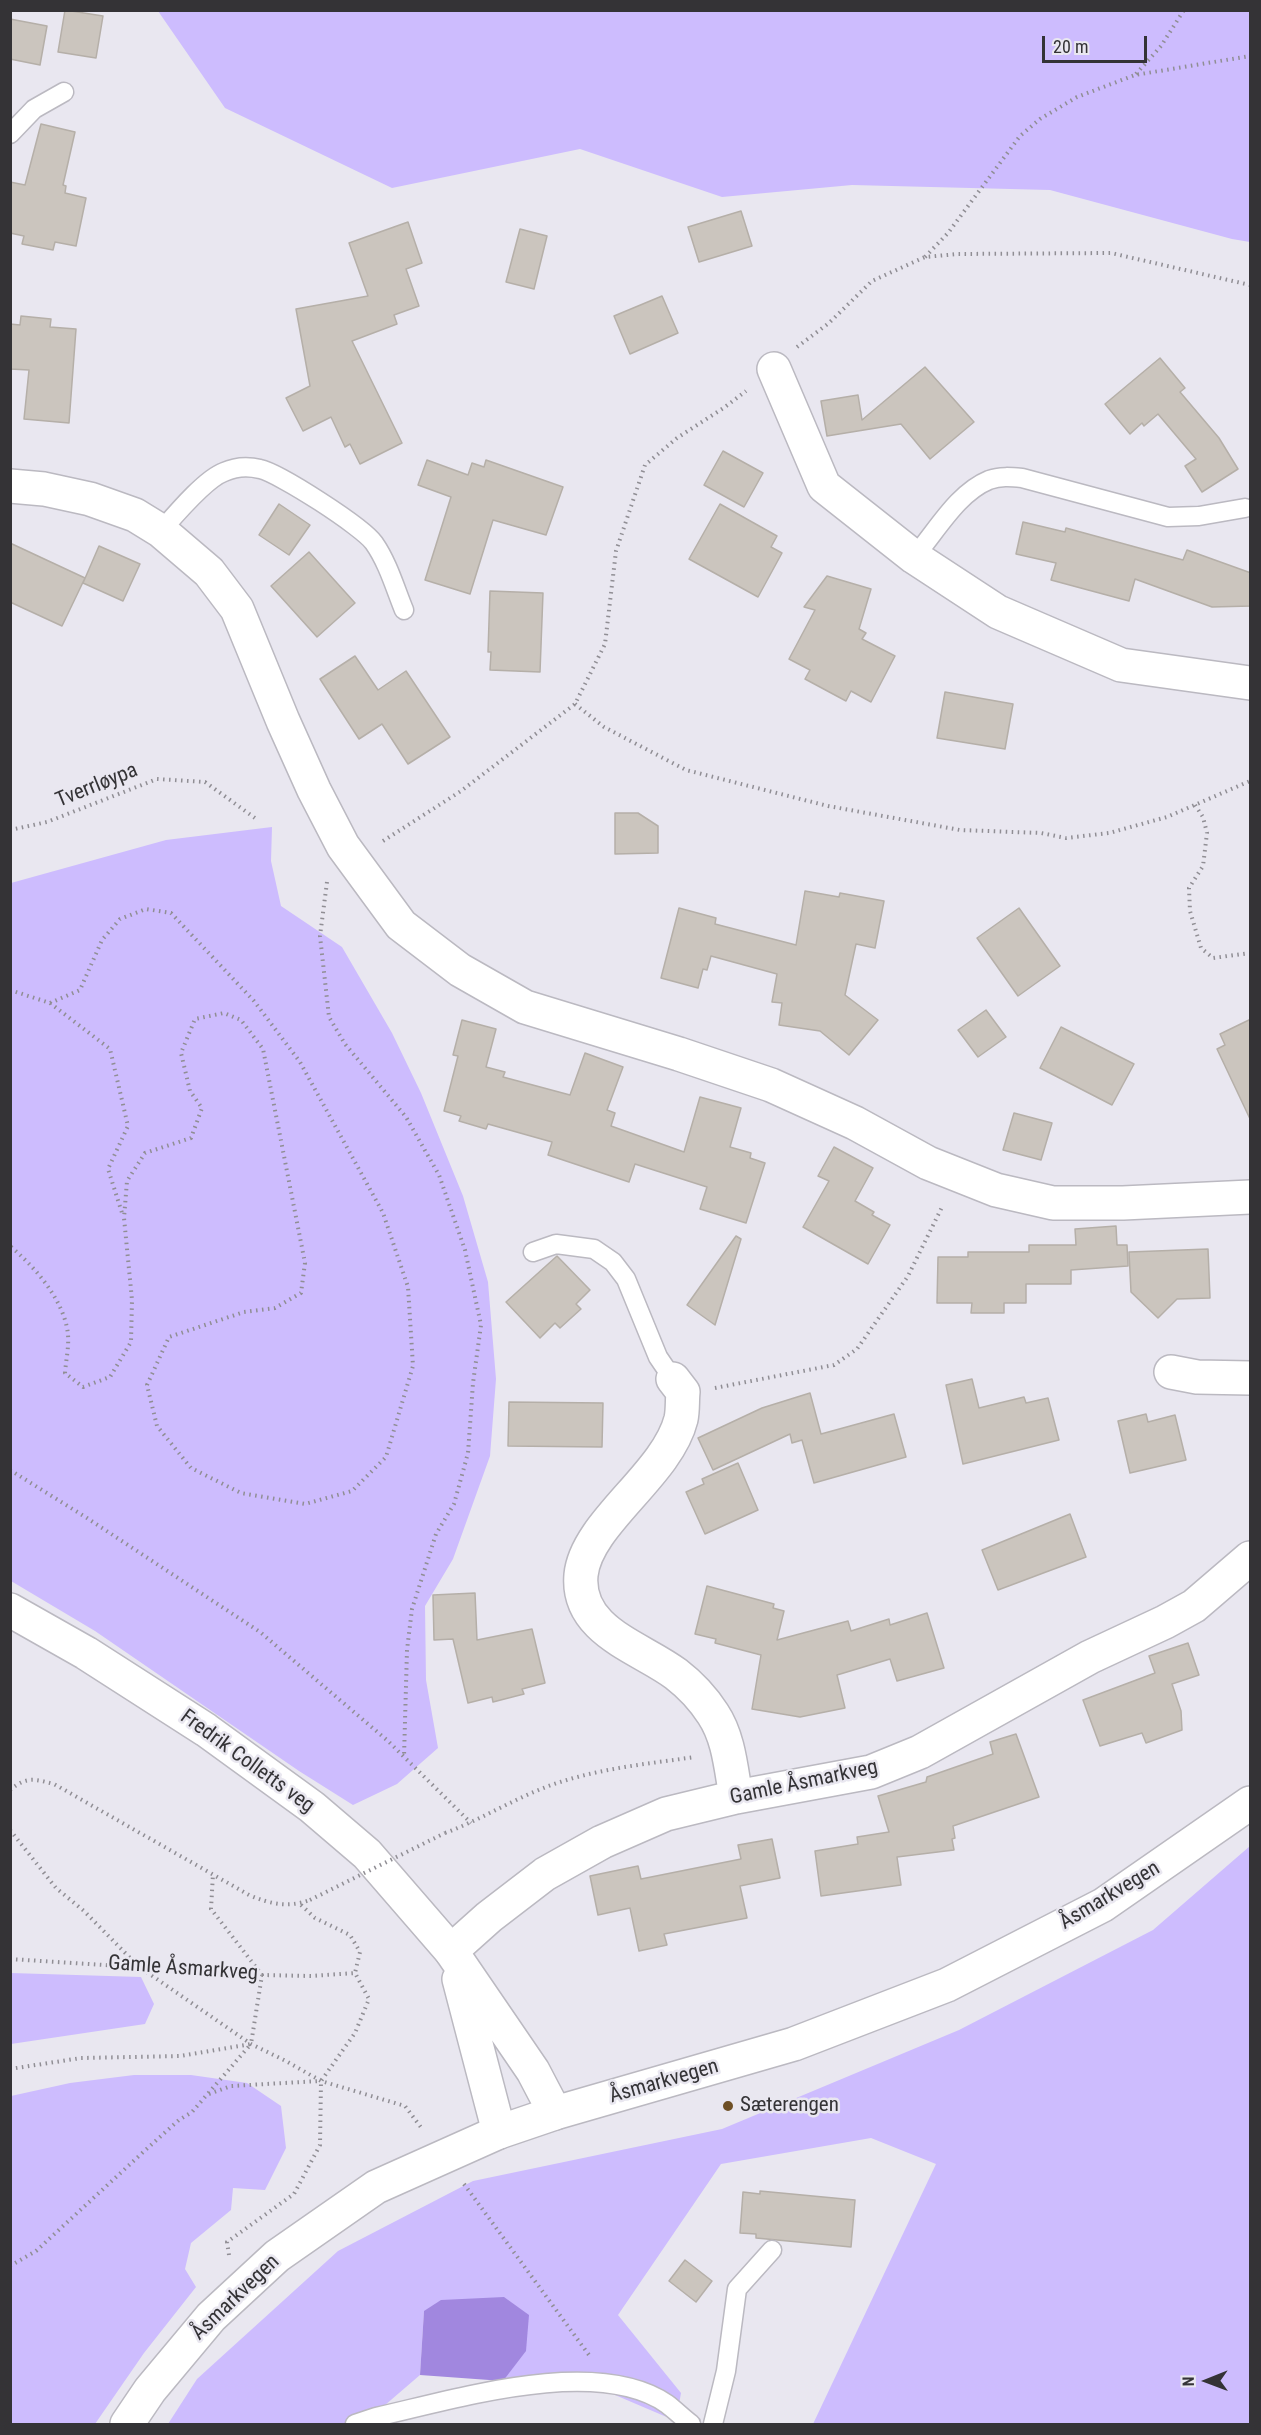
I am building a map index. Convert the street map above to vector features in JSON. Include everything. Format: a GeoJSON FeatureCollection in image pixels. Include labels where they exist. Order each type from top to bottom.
{"type":"FeatureCollection","features":[{"type":"Feature","properties":{"kind":"street"},"geometry":{"type":"LineString","coordinates":[[774,369],[824,486],[914,557],[998,612],[1121,665],[1251,683]]}},
{"type":"Feature","properties":{"kind":"street"},"geometry":{"type":"LineString","coordinates":[[10,486],[44,489],[90,499],[135,515],[161,531],[209,572],[237,609],[292,741],[343,846],[401,925],[460,970],[525,1007],[771,1085],[855,1123],[928,1163],[996,1190],[1053,1203],[1123,1203],[1251,1197]]}},
{"type":"Feature","properties":{"kind":"street"},"geometry":{"type":"LineString","coordinates":[[1171,1372],[1197,1377],[1251,1378]]}},
{"type":"Feature","properties":{"kind":"street"},"geometry":{"type":"LineString","coordinates":[[678,1386],[680,1420],[668,1445],[649,1474],[590,1547],[581,1574],[583,1601],[600,1626],[676,1674],[714,1714],[725,1738],[736,1797]]}},
{"type":"Feature","properties":{"kind":"street","name":"Gamle Åsmarkveg"},"geometry":{"type":"LineString","coordinates":[[451,1951],[489,1917],[545,1874],[602,1842],[666,1814],[736,1797],[871,1772],[920,1752],[1090,1657],[1194,1606],[1251,1558]]}},
{"type":"Feature","properties":{"kind":"street","name":"Fredrik Colletts veg"},"geometry":{"type":"LineString","coordinates":[[10,1610],[86,1653],[206,1730],[312,1807],[367,1854],[451,1951],[533,2072],[555,2113]]}},
{"type":"Feature","properties":{"kind":"street","name":"Åsmarkvegen"},"geometry":{"type":"LineString","coordinates":[[127,2424],[150,2390],[210,2317],[278,2256],[376,2187],[499,2132],[555,2113],[794,2044],[947,1985],[1103,1905],[1251,1803]]}},
{"type":"Feature","properties":{"kind":"street","name":"Fredrik Colletts veg"},"geometry":{"type":"LineString","coordinates":[[451,1951],[499,2132]]}},
{"type":"Feature","properties":{"kind":"lane"},"geometry":{"type":"LineString","coordinates":[[10,134],[34,109],[63,92]]}},
{"type":"Feature","properties":{"kind":"lane"},"geometry":{"type":"LineString","coordinates":[[161,531],[210,481],[222,472],[241,467],[261,469],[279,477],[360,529],[373,542],[383,558],[404,610]]}},
{"type":"Feature","properties":{"kind":"lane"},"geometry":{"type":"LineString","coordinates":[[914,557],[951,511],[974,489],[990,480],[1003,477],[1022,478],[1168,517],[1199,516],[1245,508]]}},
{"type":"Feature","properties":{"kind":"lane"},"geometry":{"type":"LineString","coordinates":[[533,1252],[556,1244],[594,1249],[613,1262],[626,1279],[658,1357],[678,1386]]}},
{"type":"Feature","properties":{"kind":"lane"},"geometry":{"type":"LineString","coordinates":[[713,2424],[726,2371],[737,2289],[772,2250]]}},
{"type":"Feature","properties":{"kind":"lane"},"geometry":{"type":"LineString","coordinates":[[355,2424],[376,2417],[519,2386],[561,2382],[611,2384],[638,2391],[666,2403],[691,2424]]}},
{"type":"Feature","properties":{"kind":"path"},"geometry":{"type":"LineString","coordinates":[[1135,75],[1161,46],[1184,10]]}},
{"type":"Feature","properties":{"kind":"path"},"geometry":{"type":"LineString","coordinates":[[925,258],[948,233],[962,211],[1020,136],[1040,119],[1077,97],[1135,75],[1251,56]]}},
{"type":"Feature","properties":{"kind":"path"},"geometry":{"type":"LineString","coordinates":[[404,1757],[407,1650],[412,1609],[436,1534],[454,1504],[468,1453],[473,1383],[481,1325],[465,1250],[440,1175],[406,1117],[345,1044],[329,1017],[320,936],[325,886],[343,846],[383,841],[461,791],[575,704],[605,644],[616,551],[645,465],[677,438],[725,407],[774,369],[789,353],[829,322],[872,281],[925,258],[958,254],[1111,253],[1251,285]]}},
{"type":"Feature","properties":{"kind":"path"},"geometry":{"type":"LineString","coordinates":[[575,704],[604,727],[686,770],[828,806],[960,830],[1041,833],[1066,838],[1109,833],[1167,817],[1251,781]]}},
{"type":"Feature","properties":{"kind":"path","name":"Tverrløypa"},"geometry":{"type":"LineString","coordinates":[[10,830],[47,822],[158,778],[205,782],[255,818]]}},
{"type":"Feature","properties":{"kind":"path"},"geometry":{"type":"LineString","coordinates":[[1195,805],[1203,817],[1207,833],[1203,866],[1189,888],[1190,911],[1201,948],[1213,957],[1251,953]]}},
{"type":"Feature","properties":{"kind":"path"},"geometry":{"type":"LineString","coordinates":[[10,1246],[33,1266],[56,1299],[68,1334],[65,1373],[83,1387],[110,1377],[131,1342],[132,1300],[124,1218],[127,1181],[145,1153],[191,1138],[202,1108],[190,1091],[182,1053],[195,1019],[224,1013],[241,1020],[263,1049],[305,1263],[301,1293],[275,1308],[244,1312],[169,1337],[147,1385],[157,1426],[191,1467],[241,1493],[305,1504],[352,1491],[386,1457],[413,1366],[408,1287],[383,1213],[300,1062],[254,1001],[171,913],[146,909],[120,919],[102,940],[80,990],[50,1003]]}},
{"type":"Feature","properties":{"kind":"path"},"geometry":{"type":"LineString","coordinates":[[10,990],[50,1003],[110,1048],[128,1126],[108,1169],[124,1218]]}},
{"type":"Feature","properties":{"kind":"path"},"geometry":{"type":"LineString","coordinates":[[678,1386],[702,1390],[834,1365],[857,1349],[908,1276],[956,1174]]}},
{"type":"Feature","properties":{"kind":"path"},"geometry":{"type":"LineString","coordinates":[[10,1470],[260,1632],[388,1741],[471,1823]]}},
{"type":"Feature","properties":{"kind":"path"},"geometry":{"type":"LineString","coordinates":[[10,1790],[22,1780],[35,1779],[54,1784],[249,1895],[270,1904],[300,1904],[445,1833],[546,1787],[576,1778],[696,1757],[729,1756]]}},
{"type":"Feature","properties":{"kind":"path"},"geometry":{"type":"LineString","coordinates":[[10,1830],[56,1888],[84,1911],[138,1966],[250,2044],[321,2081],[405,2106],[427,2135]]}},
{"type":"Feature","properties":{"kind":"path"},"geometry":{"type":"LineString","coordinates":[[10,2266],[36,2251],[54,2236],[179,2120],[192,2112],[250,2044],[262,1975],[211,1909],[213,1874]]}},
{"type":"Feature","properties":{"kind":"path"},"geometry":{"type":"LineString","coordinates":[[236,2294],[227,2242],[294,2194],[320,2145],[321,2081],[355,2033],[369,1999],[355,1973],[360,1952],[350,1935],[315,1918],[300,1904]]}},
{"type":"Feature","properties":{"kind":"path","name":"Gamle Åsmarkveg"},"geometry":{"type":"LineString","coordinates":[[10,1959],[262,1975],[311,1976],[355,1973]]}},
{"type":"Feature","properties":{"kind":"path"},"geometry":{"type":"LineString","coordinates":[[10,2069],[81,2058],[180,2056],[250,2044]]}},
{"type":"Feature","properties":{"kind":"path"},"geometry":{"type":"LineString","coordinates":[[208,2095],[231,2086],[321,2081]]}},
{"type":"Feature","properties":{"kind":"path"},"geometry":{"type":"LineString","coordinates":[[460,2179],[611,2384]]}},
{"type":"Feature","properties":{"kind":"shaded area"},"geometry":{"type":"Polygon","coordinates":[[[158,11],[1250,11],[1250,242],[1050,190],[852,185],[722,197],[580,149],[392,188],[225,108],[158,11]]]}},
{"type":"Feature","properties":{"kind":"shaded area"},"geometry":{"type":"Polygon","coordinates":[[[272,827],[271,861],[281,906],[342,947],[392,1033],[421,1093],[463,1196],[488,1282],[496,1379],[490,1456],[453,1559],[425,1606],[426,1680],[438,1748],[397,1784],[353,1805],[299,1771],[95,1631],[11,1581],[11,883],[166,840],[272,827]]]}},
{"type":"Feature","properties":{"kind":"shaded area"},"geometry":{"type":"Polygon","coordinates":[[[1250,1846],[1250,2424],[813,2424],[936,2164],[871,2138],[721,2164],[618,2315],[681,2393],[676,2421],[601,2389],[503,2381],[424,2311],[420,2375],[363,2424],[168,2424],[197,2379],[338,2251],[473,2181],[722,2129],[959,2030],[1153,1930],[1250,1846]]]}},
{"type":"Feature","properties":{"kind":"shaded area"},"geometry":{"type":"Polygon","coordinates":[[[11,1973],[141,1977],[154,2004],[145,2024],[11,2044],[11,1973]]]}},
{"type":"Feature","properties":{"kind":"shaded area"},"geometry":{"type":"Polygon","coordinates":[[[134,2075],[191,2075],[247,2083],[281,2106],[286,2148],[265,2190],[233,2188],[231,2210],[191,2243],[185,2269],[196,2287],[144,2353],[95,2424],[11,2424],[11,2096],[70,2083],[134,2075]]]}},
{"type":"Feature","properties":{"kind":"shaded area"},"geometry":{"type":"Polygon","coordinates":[[[504,2297],[529,2315],[526,2351],[503,2381],[420,2375],[424,2311],[441,2300],[504,2297]]]}},
{"type":"Feature","properties":{"kind":"building"},"geometry":{"type":"Polygon","coordinates":[[[65,10],[103,16],[96,58],[58,52],[65,10]]]}},
{"type":"Feature","properties":{"kind":"building"},"geometry":{"type":"Polygon","coordinates":[[[10,19],[47,26],[40,65],[10,59],[10,19]]]}},
{"type":"Feature","properties":{"kind":"building"},"geometry":{"type":"Polygon","coordinates":[[[41,124],[75,132],[63,185],[66,186],[65,193],[86,198],[76,246],[55,242],[53,250],[22,244],[24,236],[10,233],[10,182],[25,185],[41,124]]]}},
{"type":"Feature","properties":{"kind":"building"},"geometry":{"type":"Polygon","coordinates":[[[741,211],[752,246],[699,262],[688,227],[741,211]]]}},
{"type":"Feature","properties":{"kind":"building"},"geometry":{"type":"Polygon","coordinates":[[[408,222],[422,263],[406,269],[419,306],[394,315],[397,324],[352,341],[402,443],[360,464],[350,444],[345,447],[331,417],[303,431],[286,398],[310,386],[296,309],[368,296],[349,243],[408,222]]]}},
{"type":"Feature","properties":{"kind":"building"},"geometry":{"type":"Polygon","coordinates":[[[520,229],[547,236],[534,289],[506,282],[520,229]]]}},
{"type":"Feature","properties":{"kind":"building"},"geometry":{"type":"Polygon","coordinates":[[[662,296],[678,333],[630,354],[614,316],[662,296]]]}},
{"type":"Feature","properties":{"kind":"building"},"geometry":{"type":"Polygon","coordinates":[[[21,316],[51,319],[50,327],[76,329],[69,423],[24,419],[29,370],[10,369],[10,324],[20,325],[21,316]]]}},
{"type":"Feature","properties":{"kind":"building"},"geometry":{"type":"Polygon","coordinates":[[[1160,358],[1185,388],[1180,392],[1219,438],[1238,469],[1202,492],[1185,466],[1196,459],[1158,414],[1144,426],[1142,423],[1130,434],[1105,404],[1160,358]]]}},
{"type":"Feature","properties":{"kind":"building"},"geometry":{"type":"Polygon","coordinates":[[[925,367],[974,422],[930,459],[901,424],[827,436],[821,401],[858,395],[862,420],[925,367]]]}},
{"type":"Feature","properties":{"kind":"building"},"geometry":{"type":"Polygon","coordinates":[[[723,451],[763,473],[744,507],[704,485],[723,451]]]}},
{"type":"Feature","properties":{"kind":"building"},"geometry":{"type":"Polygon","coordinates":[[[427,460],[468,475],[472,463],[484,467],[486,460],[563,487],[546,535],[493,520],[470,594],[425,580],[451,497],[418,485],[427,460]]]}},
{"type":"Feature","properties":{"kind":"building"},"geometry":{"type":"Polygon","coordinates":[[[279,504],[310,525],[289,555],[259,535],[279,504]]]}},
{"type":"Feature","properties":{"kind":"building"},"geometry":{"type":"Polygon","coordinates":[[[720,504],[777,536],[771,547],[782,553],[758,597],[689,559],[720,504]]]}},
{"type":"Feature","properties":{"kind":"building"},"geometry":{"type":"Polygon","coordinates":[[[1023,522],[1065,532],[1066,528],[1183,560],[1187,550],[1251,573],[1251,606],[1212,607],[1135,579],[1129,601],[1051,580],[1056,563],[1016,554],[1023,522]]]}},
{"type":"Feature","properties":{"kind":"building"},"geometry":{"type":"Polygon","coordinates":[[[10,543],[85,578],[62,626],[10,602],[10,543]]]}},
{"type":"Feature","properties":{"kind":"building"},"geometry":{"type":"Polygon","coordinates":[[[99,546],[140,564],[123,601],[83,583],[99,546]]]}},
{"type":"Feature","properties":{"kind":"building"},"geometry":{"type":"Polygon","coordinates":[[[309,552],[355,603],[317,637],[271,586],[309,552]]]}},
{"type":"Feature","properties":{"kind":"building"},"geometry":{"type":"Polygon","coordinates":[[[827,576],[871,589],[859,629],[866,633],[862,639],[895,656],[871,702],[851,691],[846,701],[805,679],[810,670],[789,659],[815,610],[804,607],[827,576]]]}},
{"type":"Feature","properties":{"kind":"building"},"geometry":{"type":"Polygon","coordinates":[[[490,591],[543,593],[540,672],[490,670],[491,652],[488,652],[490,591]]]}},
{"type":"Feature","properties":{"kind":"building"},"geometry":{"type":"Polygon","coordinates":[[[355,656],[378,690],[406,671],[450,737],[408,764],[382,724],[359,739],[320,679],[355,656]]]}},
{"type":"Feature","properties":{"kind":"building"},"geometry":{"type":"Polygon","coordinates":[[[945,692],[1013,704],[1005,749],[937,738],[945,692]]]}},
{"type":"Feature","properties":{"kind":"building"},"geometry":{"type":"Polygon","coordinates":[[[615,813],[638,813],[658,826],[658,853],[615,854],[615,813]]]}},
{"type":"Feature","properties":{"kind":"building"},"geometry":{"type":"Polygon","coordinates":[[[805,891],[839,897],[840,893],[884,901],[875,948],[856,944],[845,995],[878,1020],[849,1055],[820,1031],[779,1025],[782,1003],[772,1002],[777,974],[711,956],[707,970],[703,969],[698,988],[661,978],[679,908],[716,918],[715,924],[796,945],[805,891]]]}},
{"type":"Feature","properties":{"kind":"building"},"geometry":{"type":"Polygon","coordinates":[[[1019,908],[1060,966],[1018,996],[977,938],[1019,908]]]}},
{"type":"Feature","properties":{"kind":"building"},"geometry":{"type":"Polygon","coordinates":[[[986,1010],[1006,1037],[978,1057],[958,1030],[986,1010]]]}},
{"type":"Feature","properties":{"kind":"building"},"geometry":{"type":"Polygon","coordinates":[[[1251,1019],[1251,1121],[1217,1049],[1225,1045],[1220,1034],[1251,1019]]]}},
{"type":"Feature","properties":{"kind":"building"},"geometry":{"type":"Polygon","coordinates":[[[462,1020],[496,1029],[486,1067],[505,1072],[503,1077],[570,1095],[585,1053],[623,1067],[607,1110],[615,1113],[611,1126],[684,1152],[700,1097],[741,1108],[730,1147],[751,1153],[750,1158],[765,1163],[746,1223],[700,1209],[707,1187],[635,1164],[629,1182],[548,1155],[552,1142],[488,1124],[486,1129],[459,1121],[461,1116],[444,1111],[458,1056],[453,1055],[462,1020]]]}},
{"type":"Feature","properties":{"kind":"building"},"geometry":{"type":"Polygon","coordinates":[[[1061,1027],[1134,1064],[1112,1105],[1040,1068],[1061,1027]]]}},
{"type":"Feature","properties":{"kind":"building"},"geometry":{"type":"Polygon","coordinates":[[[1014,1113],[1052,1123],[1041,1160],[1003,1150],[1014,1113]]]}},
{"type":"Feature","properties":{"kind":"building"},"geometry":{"type":"Polygon","coordinates":[[[834,1147],[873,1168],[855,1201],[874,1212],[872,1215],[890,1225],[868,1264],[803,1227],[829,1181],[818,1176],[834,1147]]]}},
{"type":"Feature","properties":{"kind":"building"},"geometry":{"type":"Polygon","coordinates":[[[1116,1226],[1117,1245],[1127,1245],[1128,1266],[1071,1270],[1071,1284],[1026,1284],[1026,1303],[1004,1303],[1004,1313],[971,1313],[972,1303],[937,1303],[938,1257],[968,1257],[968,1252],[1029,1252],[1029,1245],[1076,1245],[1075,1229],[1116,1226]]]}},
{"type":"Feature","properties":{"kind":"building"},"geometry":{"type":"Polygon","coordinates":[[[736,1236],[741,1239],[715,1325],[687,1305],[736,1236]]]}},
{"type":"Feature","properties":{"kind":"building"},"geometry":{"type":"Polygon","coordinates":[[[1208,1249],[1210,1298],[1177,1299],[1158,1318],[1131,1292],[1129,1252],[1208,1249]]]}},
{"type":"Feature","properties":{"kind":"building"},"geometry":{"type":"Polygon","coordinates":[[[557,1256],[590,1290],[576,1304],[581,1309],[560,1328],[555,1323],[540,1338],[506,1302],[557,1256]]]}},
{"type":"Feature","properties":{"kind":"building"},"geometry":{"type":"Polygon","coordinates":[[[972,1379],[979,1408],[1024,1397],[1026,1403],[1048,1398],[1059,1440],[963,1464],[946,1385],[972,1379]]]}},
{"type":"Feature","properties":{"kind":"building"},"geometry":{"type":"Polygon","coordinates":[[[810,1393],[821,1434],[894,1414],[906,1457],[814,1483],[802,1440],[792,1443],[790,1434],[713,1470],[698,1438],[762,1408],[810,1393]]]}},
{"type":"Feature","properties":{"kind":"building"},"geometry":{"type":"Polygon","coordinates":[[[509,1402],[603,1403],[602,1447],[508,1446],[509,1402]]]}},
{"type":"Feature","properties":{"kind":"building"},"geometry":{"type":"Polygon","coordinates":[[[1146,1414],[1148,1422],[1175,1415],[1186,1460],[1130,1473],[1118,1421],[1146,1414]]]}},
{"type":"Feature","properties":{"kind":"building"},"geometry":{"type":"Polygon","coordinates":[[[738,1463],[758,1510],[705,1534],[686,1492],[704,1484],[702,1479],[738,1463]]]}},
{"type":"Feature","properties":{"kind":"building"},"geometry":{"type":"Polygon","coordinates":[[[1070,1514],[1086,1557],[998,1590],[982,1550],[1070,1514]]]}},
{"type":"Feature","properties":{"kind":"building"},"geometry":{"type":"Polygon","coordinates":[[[707,1586],[774,1604],[773,1608],[784,1611],[777,1640],[848,1621],[851,1631],[889,1619],[890,1625],[927,1613],[944,1668],[897,1681],[890,1659],[837,1675],[845,1708],[800,1717],[752,1709],[761,1655],[715,1643],[716,1639],[695,1634],[707,1586]]]}},
{"type":"Feature","properties":{"kind":"building"},"geometry":{"type":"Polygon","coordinates":[[[475,1593],[477,1640],[532,1629],[545,1683],[522,1689],[524,1694],[493,1702],[492,1697],[468,1703],[453,1639],[434,1640],[433,1595],[475,1593]]]}},
{"type":"Feature","properties":{"kind":"building"},"geometry":{"type":"Polygon","coordinates":[[[1188,1643],[1199,1675],[1172,1684],[1181,1711],[1182,1730],[1146,1743],[1142,1733],[1100,1746],[1083,1700],[1155,1673],[1149,1656],[1188,1643]]]}},
{"type":"Feature","properties":{"kind":"building"},"geometry":{"type":"Polygon","coordinates":[[[1016,1734],[1039,1797],[953,1826],[954,1850],[897,1857],[901,1885],[821,1896],[815,1851],[858,1844],[857,1837],[889,1832],[878,1796],[926,1782],[927,1777],[993,1754],[990,1742],[1016,1734]]]}},
{"type":"Feature","properties":{"kind":"building"},"geometry":{"type":"Polygon","coordinates":[[[772,1839],[780,1878],[740,1886],[747,1918],[664,1934],[667,1945],[639,1951],[630,1908],[598,1915],[590,1876],[638,1866],[641,1879],[741,1859],[738,1845],[772,1839]]]}},
{"type":"Feature","properties":{"kind":"building"},"geometry":{"type":"Polygon","coordinates":[[[760,2191],[855,2200],[851,2247],[756,2238],[756,2234],[740,2233],[743,2192],[760,2194],[760,2191]]]}},
{"type":"Feature","properties":{"kind":"building"},"geometry":{"type":"Polygon","coordinates":[[[685,2260],[712,2281],[696,2302],[669,2281],[685,2260]]]}},
{"type":"Feature","properties":{"kind":"place","name":"Sæterengen"},"geometry":{"type":"Point","coordinates":[728,2106]}}]}
